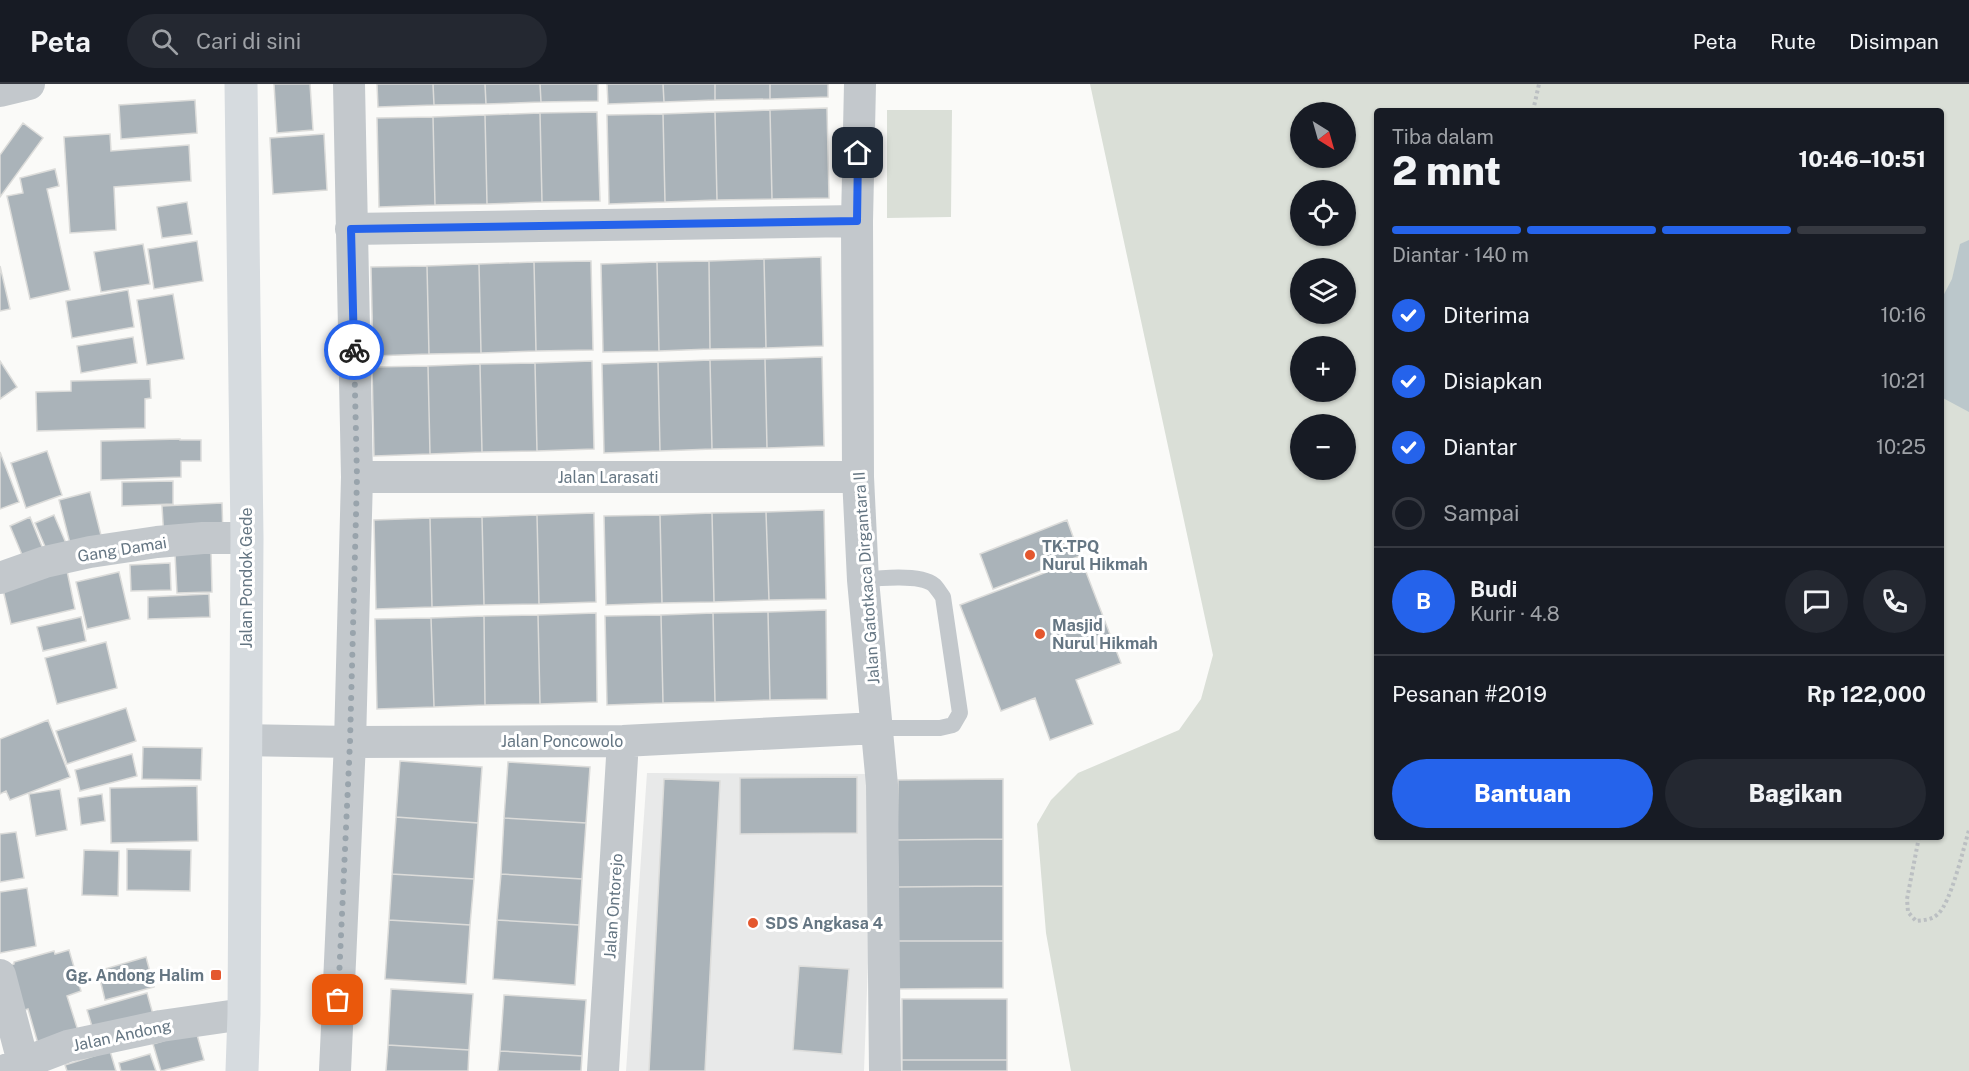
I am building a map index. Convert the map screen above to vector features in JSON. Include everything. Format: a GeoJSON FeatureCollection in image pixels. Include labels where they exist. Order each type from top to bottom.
{"type":"FeatureCollection","features":[{"type":"Feature","properties":{"kind":"main road","name":"Jalan Pondok Gede"},"geometry":{"type":"LineString","coordinates":[[241,84],[247,538],[242,1071]]}},
{"type":"Feature","properties":{"kind":"street"},"geometry":{"type":"LineString","coordinates":[[335,1071],[350,742],[357,477],[349,84]]}},
{"type":"Feature","properties":{"kind":"street","name":"Jalan Gatotkaca Dirgantara II"},"geometry":{"type":"LineString","coordinates":[[860,84],[857,221],[858,477],[863,580],[882,785],[885,1071]]}},
{"type":"Feature","properties":{"kind":"street"},"geometry":{"type":"LineString","coordinates":[[351,229],[857,221]]}},
{"type":"Feature","properties":{"kind":"street","name":"Jalan Larasati"},"geometry":{"type":"LineString","coordinates":[[357,477],[858,477]]}},
{"type":"Feature","properties":{"kind":"street","name":"Gang Damai"},"geometry":{"type":"LineString","coordinates":[[0,578],[45,562],[157,542],[202,538],[247,538]]}},
{"type":"Feature","properties":{"kind":"street","name":"Jalan Poncowolo"},"geometry":{"type":"LineString","coordinates":[[246,740],[623,741],[877,728]]}},
{"type":"Feature","properties":{"kind":"street","name":"Jalan Ontorejo"},"geometry":{"type":"LineString","coordinates":[[603,1071],[623,741]]}},
{"type":"Feature","properties":{"kind":"street"},"geometry":{"type":"LineString","coordinates":[[0,975],[13,1067]]}},
{"type":"Feature","properties":{"kind":"street","name":"Jalan Andong"},"geometry":{"type":"LineString","coordinates":[[13,1067],[68,1046],[161,1026],[244,1014]]}},
{"type":"Feature","properties":{"kind":"lane"},"geometry":{"type":"LineString","coordinates":[[863,580],[892,576],[916,580],[932,584],[942,597],[960,713],[954,725],[940,728],[877,728]]}},
{"type":"Feature","properties":{"kind":"path"},"geometry":{"type":"LineString","coordinates":[[1534,108],[1539,84]]}},
{"type":"Feature","properties":{"kind":"path"},"geometry":{"type":"LineString","coordinates":[[1918,840],[1907,899],[1908,912],[1916,921],[1928,920],[1939,914],[1947,899],[1969,830]]}},
{"type":"Feature","properties":{"kind":"shaded area"},"geometry":{"type":"Polygon","coordinates":[[[1090,84],[1969,84],[1969,1071],[1071,1071],[1046,933],[1037,824],[1051,800],[1078,773],[1179,730],[1201,699],[1213,655],[1090,84]]]}},
{"type":"Feature","properties":{"kind":"shaded area"},"geometry":{"type":"Polygon","coordinates":[[[887,110],[952,110],[951,217],[887,218],[887,110]]]}},
{"type":"Feature","properties":{"kind":"shaded area"},"geometry":{"type":"Polygon","coordinates":[[[1969,240],[1969,412],[1944,399],[1944,294],[1952,279],[1960,244],[1969,240]]]}},
{"type":"Feature","properties":{"kind":"shaded area","name":"SDS Angkasa 4"},"geometry":{"type":"Polygon","coordinates":[[[647,773],[875,774],[864,1071],[626,1071],[647,773]]]}},
{"type":"Feature","properties":{"kind":"building"},"geometry":{"type":"Polygon","coordinates":[[[274,84],[310,84],[313,130],[277,133],[274,84]]]}},
{"type":"Feature","properties":{"kind":"building"},"geometry":{"type":"Polygon","coordinates":[[[377,84],[433,84],[434,105],[378,107],[377,84]]]}},
{"type":"Feature","properties":{"kind":"building"},"geometry":{"type":"Polygon","coordinates":[[[433,84],[485,84],[486,104],[434,105],[433,84]]]}},
{"type":"Feature","properties":{"kind":"building"},"geometry":{"type":"Polygon","coordinates":[[[485,84],[540,84],[541,102],[486,104],[485,84]]]}},
{"type":"Feature","properties":{"kind":"building"},"geometry":{"type":"Polygon","coordinates":[[[540,84],[598,84],[598,101],[541,102],[540,84]]]}},
{"type":"Feature","properties":{"kind":"building"},"geometry":{"type":"Polygon","coordinates":[[[607,84],[663,84],[664,102],[608,104],[607,84]]]}},
{"type":"Feature","properties":{"kind":"building"},"geometry":{"type":"Polygon","coordinates":[[[663,84],[715,84],[715,100],[664,102],[663,84]]]}},
{"type":"Feature","properties":{"kind":"building"},"geometry":{"type":"Polygon","coordinates":[[[715,84],[770,84],[770,99],[715,100],[715,84]]]}},
{"type":"Feature","properties":{"kind":"building"},"geometry":{"type":"Polygon","coordinates":[[[770,84],[828,84],[828,97],[770,99],[770,84]]]}},
{"type":"Feature","properties":{"kind":"building"},"geometry":{"type":"Polygon","coordinates":[[[195,100],[197,133],[121,139],[119,105],[195,100]]]}},
{"type":"Feature","properties":{"kind":"building"},"geometry":{"type":"Polygon","coordinates":[[[827,108],[829,198],[772,199],[770,110],[827,108]]]}},
{"type":"Feature","properties":{"kind":"building"},"geometry":{"type":"Polygon","coordinates":[[[770,110],[772,199],[717,200],[715,112],[770,110]]]}},
{"type":"Feature","properties":{"kind":"building"},"geometry":{"type":"Polygon","coordinates":[[[597,112],[600,201],[542,202],[540,113],[597,112]]]}},
{"type":"Feature","properties":{"kind":"building"},"geometry":{"type":"Polygon","coordinates":[[[715,112],[717,200],[665,202],[663,114],[715,112]]]}},
{"type":"Feature","properties":{"kind":"building"},"geometry":{"type":"Polygon","coordinates":[[[540,113],[542,202],[487,204],[485,115],[540,113]]]}},
{"type":"Feature","properties":{"kind":"building"},"geometry":{"type":"Polygon","coordinates":[[[663,114],[665,202],[609,204],[607,115],[663,114]]]}},
{"type":"Feature","properties":{"kind":"building"},"geometry":{"type":"Polygon","coordinates":[[[485,115],[487,204],[435,205],[433,117],[485,115]]]}},
{"type":"Feature","properties":{"kind":"building"},"geometry":{"type":"Polygon","coordinates":[[[433,117],[435,205],[379,207],[377,118],[433,117]]]}},
{"type":"Feature","properties":{"kind":"building"},"geometry":{"type":"Polygon","coordinates":[[[23,123],[43,138],[0,197],[0,155],[23,123]]]}},
{"type":"Feature","properties":{"kind":"building"},"geometry":{"type":"Polygon","coordinates":[[[110,134],[111,151],[189,145],[191,181],[114,187],[116,230],[70,233],[64,137],[110,134]]]}},
{"type":"Feature","properties":{"kind":"building"},"geometry":{"type":"Polygon","coordinates":[[[324,134],[327,190],[273,194],[270,138],[324,134]]]}},
{"type":"Feature","properties":{"kind":"building"},"geometry":{"type":"Polygon","coordinates":[[[55,169],[59,186],[47,189],[70,290],[30,299],[7,196],[23,193],[20,178],[55,169]]]}},
{"type":"Feature","properties":{"kind":"building"},"geometry":{"type":"Polygon","coordinates":[[[187,202],[192,234],[162,238],[157,207],[187,202]]]}},
{"type":"Feature","properties":{"kind":"building"},"geometry":{"type":"Polygon","coordinates":[[[197,241],[203,281],[154,289],[148,249],[197,241]]]}},
{"type":"Feature","properties":{"kind":"building"},"geometry":{"type":"Polygon","coordinates":[[[143,244],[150,284],[101,292],[94,252],[143,244]]]}},
{"type":"Feature","properties":{"kind":"building"},"geometry":{"type":"Polygon","coordinates":[[[821,257],[823,346],[766,348],[764,259],[821,257]]]}},
{"type":"Feature","properties":{"kind":"building"},"geometry":{"type":"Polygon","coordinates":[[[764,259],[766,348],[710,349],[709,261],[764,259]]]}},
{"type":"Feature","properties":{"kind":"building"},"geometry":{"type":"Polygon","coordinates":[[[591,261],[593,350],[536,351],[534,262],[591,261]]]}},
{"type":"Feature","properties":{"kind":"building"},"geometry":{"type":"Polygon","coordinates":[[[709,261],[710,349],[659,351],[657,262],[709,261]]]}},
{"type":"Feature","properties":{"kind":"building"},"geometry":{"type":"Polygon","coordinates":[[[534,262],[536,351],[481,353],[479,264],[534,262]]]}},
{"type":"Feature","properties":{"kind":"building"},"geometry":{"type":"Polygon","coordinates":[[[657,262],[659,351],[603,352],[601,264],[657,262]]]}},
{"type":"Feature","properties":{"kind":"building"},"geometry":{"type":"Polygon","coordinates":[[[479,264],[481,353],[429,354],[427,266],[479,264]]]}},
{"type":"Feature","properties":{"kind":"building"},"geometry":{"type":"Polygon","coordinates":[[[0,266],[10,309],[0,311],[0,266]]]}},
{"type":"Feature","properties":{"kind":"building"},"geometry":{"type":"Polygon","coordinates":[[[427,266],[429,354],[373,356],[371,267],[427,266]]]}},
{"type":"Feature","properties":{"kind":"building"},"geometry":{"type":"Polygon","coordinates":[[[128,290],[134,327],[72,338],[66,301],[128,290]]]}},
{"type":"Feature","properties":{"kind":"building"},"geometry":{"type":"Polygon","coordinates":[[[173,294],[184,359],[147,365],[137,300],[173,294]]]}},
{"type":"Feature","properties":{"kind":"building"},"geometry":{"type":"Polygon","coordinates":[[[133,337],[137,363],[81,373],[77,346],[133,337]]]}},
{"type":"Feature","properties":{"kind":"building"},"geometry":{"type":"Polygon","coordinates":[[[822,357],[824,446],[767,448],[765,359],[822,357]]]}},
{"type":"Feature","properties":{"kind":"building"},"geometry":{"type":"Polygon","coordinates":[[[765,359],[767,448],[712,449],[710,360],[765,359]]]}},
{"type":"Feature","properties":{"kind":"building"},"geometry":{"type":"Polygon","coordinates":[[[710,360],[712,449],[660,451],[658,362],[710,360]]]}},
{"type":"Feature","properties":{"kind":"building"},"geometry":{"type":"Polygon","coordinates":[[[0,361],[17,387],[0,399],[0,361]]]}},
{"type":"Feature","properties":{"kind":"building"},"geometry":{"type":"Polygon","coordinates":[[[592,361],[594,449],[537,451],[535,363],[592,361]]]}},
{"type":"Feature","properties":{"kind":"building"},"geometry":{"type":"Polygon","coordinates":[[[658,362],[660,451],[604,453],[602,364],[658,362]]]}},
{"type":"Feature","properties":{"kind":"building"},"geometry":{"type":"Polygon","coordinates":[[[535,363],[537,451],[482,452],[480,364],[535,363]]]}},
{"type":"Feature","properties":{"kind":"building"},"geometry":{"type":"Polygon","coordinates":[[[480,364],[482,452],[430,454],[428,366],[480,364]]]}},
{"type":"Feature","properties":{"kind":"building"},"geometry":{"type":"Polygon","coordinates":[[[428,366],[430,454],[374,456],[372,367],[428,366]]]}},
{"type":"Feature","properties":{"kind":"building"},"geometry":{"type":"Polygon","coordinates":[[[150,379],[151,398],[145,399],[145,428],[37,431],[36,392],[71,391],[71,381],[150,379]]]}},
{"type":"Feature","properties":{"kind":"building"},"geometry":{"type":"Polygon","coordinates":[[[201,440],[201,461],[181,461],[181,477],[101,480],[101,441],[201,440]]]}},
{"type":"Feature","properties":{"kind":"building"},"geometry":{"type":"Polygon","coordinates":[[[47,451],[62,495],[26,508],[11,463],[47,451]]]}},
{"type":"Feature","properties":{"kind":"building"},"geometry":{"type":"Polygon","coordinates":[[[0,452],[19,502],[0,509],[0,452]]]}},
{"type":"Feature","properties":{"kind":"building"},"geometry":{"type":"Polygon","coordinates":[[[173,481],[173,504],[122,506],[122,482],[173,481]]]}},
{"type":"Feature","properties":{"kind":"building"},"geometry":{"type":"Polygon","coordinates":[[[90,492],[104,547],[73,555],[59,500],[90,492]]]}},
{"type":"Feature","properties":{"kind":"building"},"geometry":{"type":"Polygon","coordinates":[[[222,503],[223,537],[164,539],[162,506],[222,503]]]}},
{"type":"Feature","properties":{"kind":"building"},"geometry":{"type":"Polygon","coordinates":[[[824,510],[826,599],[769,600],[766,512],[824,510]]]}},
{"type":"Feature","properties":{"kind":"building"},"geometry":{"type":"Polygon","coordinates":[[[766,512],[769,600],[714,602],[712,513],[766,512]]]}},
{"type":"Feature","properties":{"kind":"building"},"geometry":{"type":"Polygon","coordinates":[[[594,513],[596,602],[539,604],[537,515],[594,513]]]}},
{"type":"Feature","properties":{"kind":"building"},"geometry":{"type":"Polygon","coordinates":[[[712,513],[714,602],[662,603],[660,515],[712,513]]]}},
{"type":"Feature","properties":{"kind":"building"},"geometry":{"type":"Polygon","coordinates":[[[54,515],[68,548],[49,556],[35,523],[54,515]]]}},
{"type":"Feature","properties":{"kind":"building"},"geometry":{"type":"Polygon","coordinates":[[[537,515],[539,604],[484,605],[482,517],[537,515]]]}},
{"type":"Feature","properties":{"kind":"building"},"geometry":{"type":"Polygon","coordinates":[[[660,515],[662,603],[606,605],[604,516],[660,515]]]}},
{"type":"Feature","properties":{"kind":"building"},"geometry":{"type":"Polygon","coordinates":[[[30,517],[45,554],[25,562],[10,526],[30,517]]]}},
{"type":"Feature","properties":{"kind":"building"},"geometry":{"type":"Polygon","coordinates":[[[482,517],[484,605],[432,607],[430,518],[482,517]]]}},
{"type":"Feature","properties":{"kind":"building"},"geometry":{"type":"Polygon","coordinates":[[[430,518],[432,607],[376,609],[374,520],[430,518]]]}},
{"type":"Feature","properties":{"kind":"building","name":"TK-TPQ Nurul Hikmah"},"geometry":{"type":"Polygon","coordinates":[[[1067,520],[1080,556],[993,589],[980,554],[1067,520]]]}},
{"type":"Feature","properties":{"kind":"building"},"geometry":{"type":"Polygon","coordinates":[[[211,552],[212,592],[177,593],[175,554],[211,552]]]}},
{"type":"Feature","properties":{"kind":"building","name":"Masjid Nurul Hikmah"},"geometry":{"type":"Polygon","coordinates":[[[1081,559],[1121,663],[1076,680],[1093,724],[1050,740],[1035,698],[1001,711],[960,605],[1081,559]]]}},
{"type":"Feature","properties":{"kind":"building"},"geometry":{"type":"Polygon","coordinates":[[[170,563],[171,590],[131,591],[130,565],[170,563]]]}},
{"type":"Feature","properties":{"kind":"building"},"geometry":{"type":"Polygon","coordinates":[[[66,566],[75,609],[11,624],[1,581],[66,566]]]}},
{"type":"Feature","properties":{"kind":"building"},"geometry":{"type":"Polygon","coordinates":[[[119,572],[130,619],[87,629],[76,582],[119,572]]]}},
{"type":"Feature","properties":{"kind":"building"},"geometry":{"type":"Polygon","coordinates":[[[209,594],[210,617],[148,619],[148,597],[209,594]]]}},
{"type":"Feature","properties":{"kind":"building"},"geometry":{"type":"Polygon","coordinates":[[[826,610],[827,699],[770,700],[768,612],[826,610]]]}},
{"type":"Feature","properties":{"kind":"building"},"geometry":{"type":"Polygon","coordinates":[[[768,612],[770,700],[715,702],[713,613],[768,612]]]}},
{"type":"Feature","properties":{"kind":"building"},"geometry":{"type":"Polygon","coordinates":[[[596,613],[597,702],[540,704],[538,615],[596,613]]]}},
{"type":"Feature","properties":{"kind":"building"},"geometry":{"type":"Polygon","coordinates":[[[713,613],[715,702],[663,703],[661,615],[713,613]]]}},
{"type":"Feature","properties":{"kind":"building"},"geometry":{"type":"Polygon","coordinates":[[[538,615],[540,704],[485,705],[484,616],[538,615]]]}},
{"type":"Feature","properties":{"kind":"building"},"geometry":{"type":"Polygon","coordinates":[[[661,615],[663,703],[607,705],[605,616],[661,615]]]}},
{"type":"Feature","properties":{"kind":"building"},"geometry":{"type":"Polygon","coordinates":[[[484,616],[485,705],[434,707],[431,618],[484,616]]]}},
{"type":"Feature","properties":{"kind":"building"},"geometry":{"type":"Polygon","coordinates":[[[81,617],[86,641],[43,651],[37,627],[81,617]]]}},
{"type":"Feature","properties":{"kind":"building"},"geometry":{"type":"Polygon","coordinates":[[[431,618],[434,707],[377,709],[375,619],[431,618]]]}},
{"type":"Feature","properties":{"kind":"building"},"geometry":{"type":"Polygon","coordinates":[[[106,642],[117,688],[57,704],[45,658],[106,642]]]}},
{"type":"Feature","properties":{"kind":"building"},"geometry":{"type":"Polygon","coordinates":[[[126,708],[136,741],[67,764],[56,731],[126,708]]]}},
{"type":"Feature","properties":{"kind":"building"},"geometry":{"type":"Polygon","coordinates":[[[48,720],[70,777],[10,800],[6,791],[0,794],[0,739],[48,720]]]}},
{"type":"Feature","properties":{"kind":"building"},"geometry":{"type":"Polygon","coordinates":[[[143,747],[202,748],[201,780],[142,779],[143,747]]]}},
{"type":"Feature","properties":{"kind":"building"},"geometry":{"type":"Polygon","coordinates":[[[132,754],[137,776],[80,791],[75,770],[132,754]]]}},
{"type":"Feature","properties":{"kind":"building"},"geometry":{"type":"Polygon","coordinates":[[[400,761],[482,767],[478,823],[396,817],[400,761]]]}},
{"type":"Feature","properties":{"kind":"building"},"geometry":{"type":"Polygon","coordinates":[[[508,762],[590,767],[586,823],[504,818],[508,762]]]}},
{"type":"Feature","properties":{"kind":"building"},"geometry":{"type":"Polygon","coordinates":[[[857,777],[857,833],[740,834],[740,778],[857,777]]]}},
{"type":"Feature","properties":{"kind":"building"},"geometry":{"type":"Polygon","coordinates":[[[664,779],[720,781],[705,1071],[649,1071],[664,779]]]}},
{"type":"Feature","properties":{"kind":"building"},"geometry":{"type":"Polygon","coordinates":[[[1003,779],[1003,839],[897,840],[898,780],[1003,779]]]}},
{"type":"Feature","properties":{"kind":"building"},"geometry":{"type":"Polygon","coordinates":[[[197,786],[198,841],[111,843],[110,788],[197,786]]]}},
{"type":"Feature","properties":{"kind":"building"},"geometry":{"type":"Polygon","coordinates":[[[60,789],[67,830],[36,836],[29,794],[60,789]]]}},
{"type":"Feature","properties":{"kind":"building"},"geometry":{"type":"Polygon","coordinates":[[[102,794],[105,821],[81,825],[78,798],[102,794]]]}},
{"type":"Feature","properties":{"kind":"building"},"geometry":{"type":"Polygon","coordinates":[[[396,817],[478,823],[474,879],[392,874],[396,817]]]}},
{"type":"Feature","properties":{"kind":"building"},"geometry":{"type":"Polygon","coordinates":[[[504,818],[586,823],[582,879],[501,874],[504,818]]]}},
{"type":"Feature","properties":{"kind":"building"},"geometry":{"type":"Polygon","coordinates":[[[16,832],[24,878],[0,882],[0,834],[16,832]]]}},
{"type":"Feature","properties":{"kind":"building"},"geometry":{"type":"Polygon","coordinates":[[[1003,839],[1003,886],[898,887],[897,840],[1003,839]]]}},
{"type":"Feature","properties":{"kind":"building"},"geometry":{"type":"Polygon","coordinates":[[[127,849],[191,850],[190,891],[127,890],[127,849]]]}},
{"type":"Feature","properties":{"kind":"building"},"geometry":{"type":"Polygon","coordinates":[[[84,850],[119,851],[118,896],[82,895],[84,850]]]}},
{"type":"Feature","properties":{"kind":"building"},"geometry":{"type":"Polygon","coordinates":[[[392,874],[474,879],[470,925],[389,920],[392,874]]]}},
{"type":"Feature","properties":{"kind":"building"},"geometry":{"type":"Polygon","coordinates":[[[501,874],[582,879],[579,925],[497,920],[501,874]]]}},
{"type":"Feature","properties":{"kind":"building"},"geometry":{"type":"Polygon","coordinates":[[[1003,886],[1003,941],[898,941],[898,887],[1003,886]]]}},
{"type":"Feature","properties":{"kind":"building"},"geometry":{"type":"Polygon","coordinates":[[[27,888],[36,946],[0,953],[0,892],[27,888]]]}},
{"type":"Feature","properties":{"kind":"building"},"geometry":{"type":"Polygon","coordinates":[[[389,920],[470,925],[466,984],[385,979],[389,920]]]}},
{"type":"Feature","properties":{"kind":"building"},"geometry":{"type":"Polygon","coordinates":[[[497,920],[579,925],[575,985],[493,979],[497,920]]]}},
{"type":"Feature","properties":{"kind":"building"},"geometry":{"type":"Polygon","coordinates":[[[898,941],[1003,941],[1003,988],[897,989],[898,941]]]}},
{"type":"Feature","properties":{"kind":"building"},"geometry":{"type":"Polygon","coordinates":[[[69,950],[81,991],[67,996],[79,1034],[39,1047],[28,1009],[13,1014],[0,969],[14,962],[54,951],[55,954],[69,950]]]}},
{"type":"Feature","properties":{"kind":"building"},"geometry":{"type":"Polygon","coordinates":[[[146,957],[154,987],[105,1000],[98,971],[146,957]]]}},
{"type":"Feature","properties":{"kind":"building"},"geometry":{"type":"Polygon","coordinates":[[[799,966],[849,969],[842,1054],[793,1050],[799,966]]]}},
{"type":"Feature","properties":{"kind":"building"},"geometry":{"type":"Polygon","coordinates":[[[391,989],[473,994],[469,1050],[388,1045],[391,989]]]}},
{"type":"Feature","properties":{"kind":"building"},"geometry":{"type":"Polygon","coordinates":[[[147,993],[154,1018],[94,1033],[87,1010],[147,993]]]}},
{"type":"Feature","properties":{"kind":"building"},"geometry":{"type":"Polygon","coordinates":[[[504,995],[586,1000],[582,1056],[500,1051],[504,995]]]}},
{"type":"Feature","properties":{"kind":"building"},"geometry":{"type":"Polygon","coordinates":[[[902,999],[1007,999],[1007,1060],[902,1060],[902,999]]]}},
{"type":"Feature","properties":{"kind":"building"},"geometry":{"type":"Polygon","coordinates":[[[196,1031],[204,1060],[161,1071],[153,1044],[196,1031]]]}},
{"type":"Feature","properties":{"kind":"building"},"geometry":{"type":"Polygon","coordinates":[[[388,1045],[469,1050],[468,1071],[386,1071],[388,1045]]]}},
{"type":"Feature","properties":{"kind":"building"},"geometry":{"type":"Polygon","coordinates":[[[110,1051],[116,1071],[67,1071],[65,1065],[110,1051]]]}},
{"type":"Feature","properties":{"kind":"building"},"geometry":{"type":"Polygon","coordinates":[[[500,1051],[582,1056],[581,1071],[498,1071],[500,1051]]]}},
{"type":"Feature","properties":{"kind":"building"},"geometry":{"type":"Polygon","coordinates":[[[150,1054],[156,1071],[121,1071],[119,1063],[150,1054]]]}},
{"type":"Feature","properties":{"kind":"building"},"geometry":{"type":"Polygon","coordinates":[[[902,1060],[1007,1060],[1007,1071],[902,1071],[902,1060]]]}},
{"type":"Feature","properties":{"kind":"way so far"},"geometry":{"type":"LineString","coordinates":[[338,1000],[350,742],[357,477],[354,350]]}},
{"type":"Feature","properties":{"kind":"place","name":"TK-TPQ Nurul Hikmah"},"geometry":{"type":"Point","coordinates":[1030,555]}},
{"type":"Feature","properties":{"kind":"place","name":"Masjid Nurul Hikmah"},"geometry":{"type":"Point","coordinates":[1040,634]}},
{"type":"Feature","properties":{"kind":"place","name":"SDS Angkasa 4"},"geometry":{"type":"Point","coordinates":[753,923]}},
{"type":"Feature","properties":{"kind":"place","name":"Gg. Andong Halim"},"geometry":{"type":"Point","coordinates":[216,975]}},
{"type":"Feature","properties":{"kind":"route"},"geometry":{"type":"LineString","coordinates":[[354,350],[351,229],[857,221],[858,153]]}}]}
